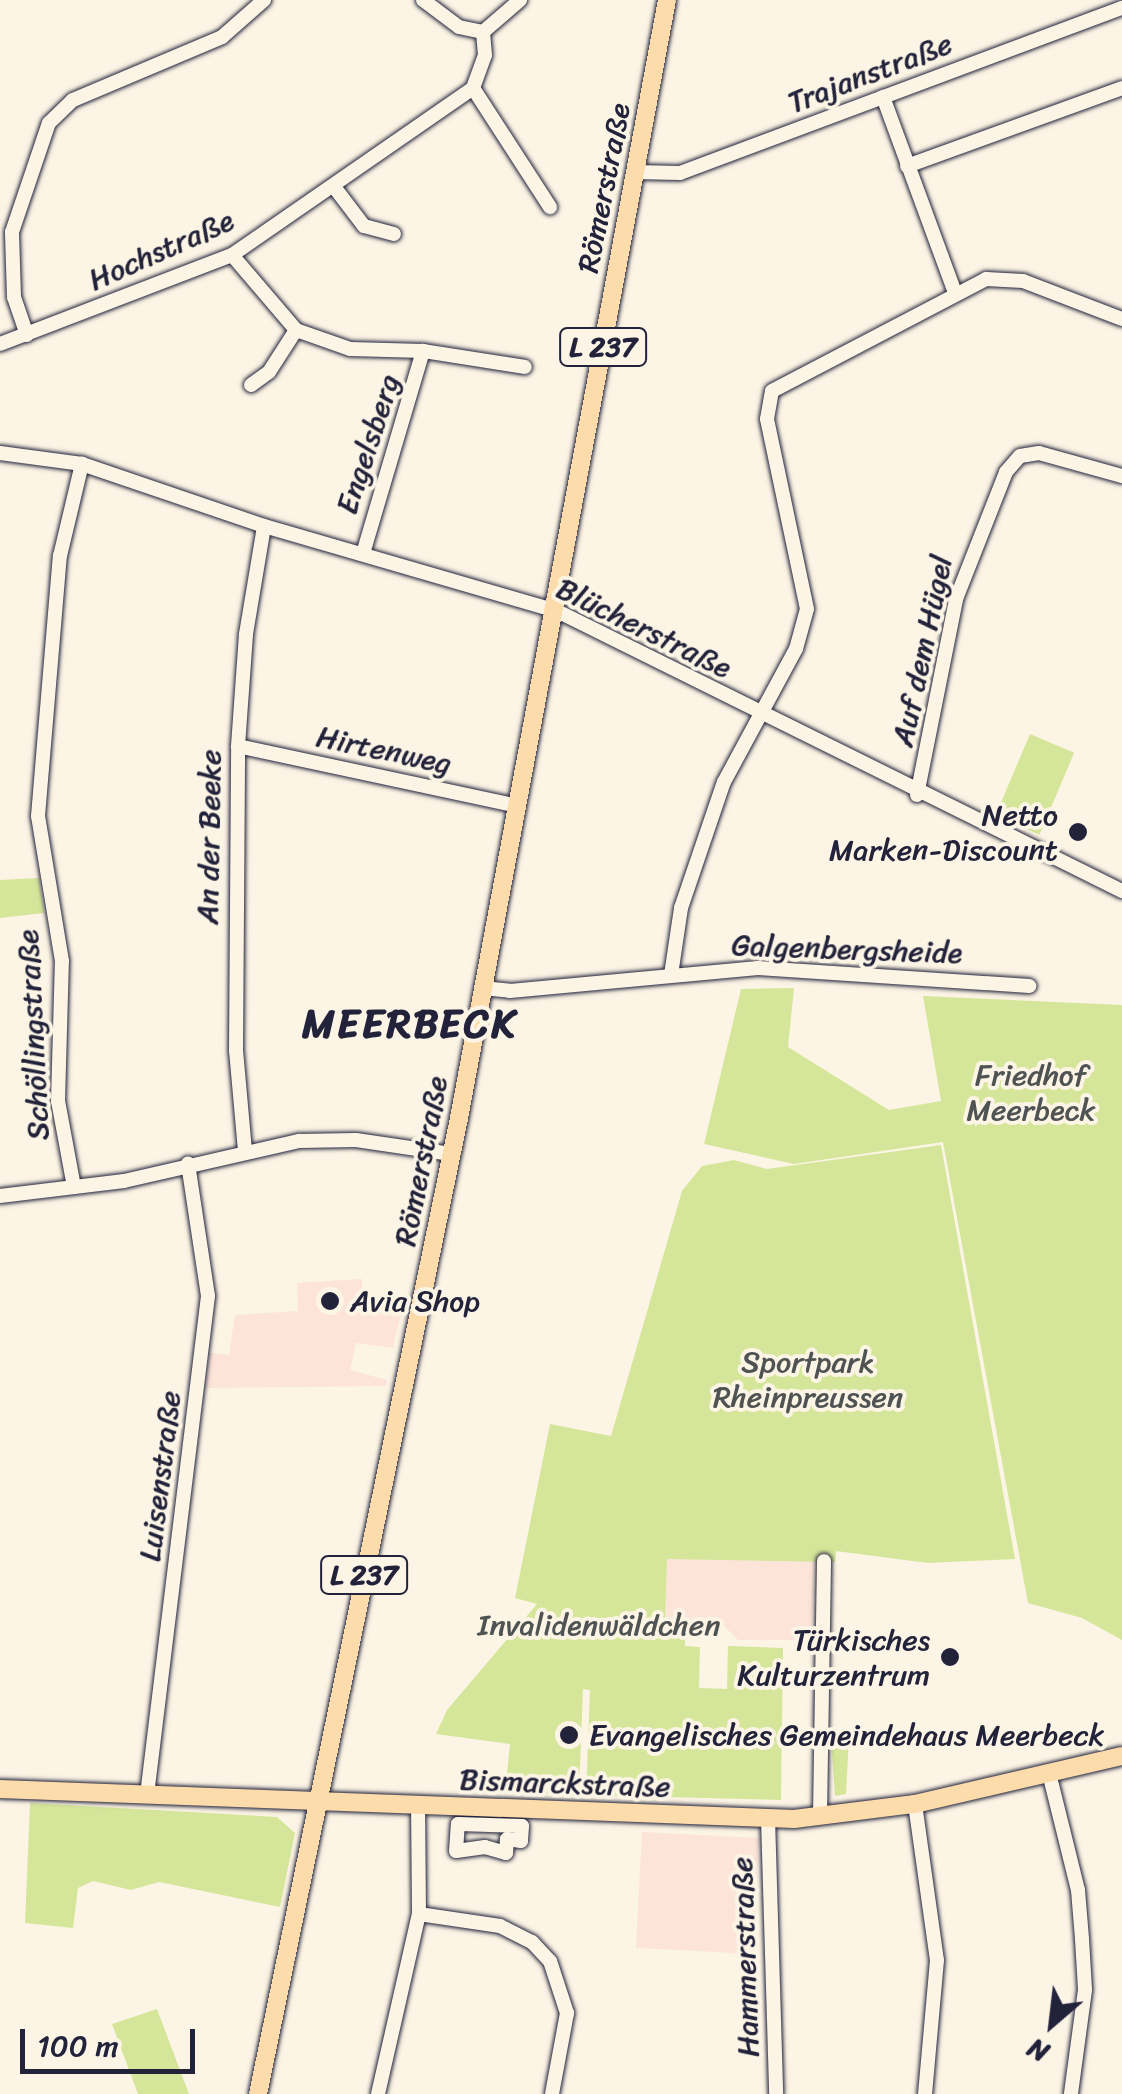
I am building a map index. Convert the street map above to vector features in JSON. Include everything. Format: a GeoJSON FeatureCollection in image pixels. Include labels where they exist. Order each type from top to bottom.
{"type":"FeatureCollection","features":[{"type":"Feature","properties":{"kind":"main road","name":"Römerstraße"},"geometry":{"type":"LineString","coordinates":[[258,2094],[452,1154],[557,611],[668,0]]}},
{"type":"Feature","properties":{"kind":"main road","name":"Bismarckstraße"},"geometry":{"type":"LineString","coordinates":[[0,1790],[768,1818],[915,1804],[1122,1756]]}},
{"type":"Feature","properties":{"kind":"street"},"geometry":{"type":"LineString","coordinates":[[27,334],[14,297],[12,232],[49,124],[73,100],[222,37],[264,0]]}},
{"type":"Feature","properties":{"kind":"street"},"geometry":{"type":"LineString","coordinates":[[422,0],[460,28],[483,32]]}},
{"type":"Feature","properties":{"kind":"street"},"geometry":{"type":"LineString","coordinates":[[483,32],[520,0]]}},
{"type":"Feature","properties":{"kind":"street","name":"Trajanstraße"},"geometry":{"type":"LineString","coordinates":[[634,172],[680,174],[1122,8]]}},
{"type":"Feature","properties":{"kind":"street"},"geometry":{"type":"LineString","coordinates":[[483,32],[485,55],[474,88],[550,207]]}},
{"type":"Feature","properties":{"kind":"street","name":"Hochstraße"},"geometry":{"type":"LineString","coordinates":[[0,344],[232,255],[335,188],[474,88]]}},
{"type":"Feature","properties":{"kind":"street"},"geometry":{"type":"LineString","coordinates":[[907,166],[1122,88]]}},
{"type":"Feature","properties":{"kind":"street"},"geometry":{"type":"LineString","coordinates":[[883,97],[955,292]]}},
{"type":"Feature","properties":{"kind":"street"},"geometry":{"type":"LineString","coordinates":[[335,188],[364,226],[394,234]]}},
{"type":"Feature","properties":{"kind":"street"},"geometry":{"type":"LineString","coordinates":[[232,255],[296,330],[269,372],[252,385]]}},
{"type":"Feature","properties":{"kind":"street"},"geometry":{"type":"LineString","coordinates":[[671,975],[699,847],[756,714],[796,649],[807,610],[767,400],[782,383],[955,292],[1004,276],[1122,318]]}},
{"type":"Feature","properties":{"kind":"street","name":"Engelsberg"},"geometry":{"type":"LineString","coordinates":[[296,330],[350,349],[424,350],[525,368]]}},
{"type":"Feature","properties":{"kind":"street","name":"Engelsberg"},"geometry":{"type":"LineString","coordinates":[[363,554],[424,350]]}},
{"type":"Feature","properties":{"kind":"street","name":"Blücherstraße"},"geometry":{"type":"LineString","coordinates":[[0,453],[82,464],[264,526],[557,611],[917,795],[1122,891]]}},
{"type":"Feature","properties":{"kind":"street","name":"Auf dem Hügel"},"geometry":{"type":"LineString","coordinates":[[917,795],[956,599],[1006,472],[1020,456],[1040,453],[1122,476]]}},
{"type":"Feature","properties":{"kind":"street","name":"Schöllingstraße"},"geometry":{"type":"LineString","coordinates":[[74,1187],[58,1101],[62,961],[38,816],[60,556],[82,464]]}},
{"type":"Feature","properties":{"kind":"street","name":"An der Beeke"},"geometry":{"type":"LineString","coordinates":[[246,1151],[236,1051],[238,746],[246,634],[264,526]]}},
{"type":"Feature","properties":{"kind":"street","name":"Hirtenweg"},"geometry":{"type":"LineString","coordinates":[[238,746],[518,806]]}},
{"type":"Feature","properties":{"kind":"street","name":"Galgenbergsheide"},"geometry":{"type":"LineString","coordinates":[[483,988],[758,968],[1030,986]]}},
{"type":"Feature","properties":{"kind":"street"},"geometry":{"type":"LineString","coordinates":[[0,1196],[74,1187],[246,1151],[356,1140],[452,1154]]}},
{"type":"Feature","properties":{"kind":"street","name":"Luisenstraße"},"geometry":{"type":"LineString","coordinates":[[148,1795],[206,1328],[205,1252],[188,1164]]}},
{"type":"Feature","properties":{"kind":"street"},"geometry":{"type":"LineString","coordinates":[[820,1816],[824,1561]]}},
{"type":"Feature","properties":{"kind":"street"},"geometry":{"type":"LineString","coordinates":[[1049,1773],[1078,1890],[1082,1940],[1085,1990],[1072,2094]]}},
{"type":"Feature","properties":{"kind":"street"},"geometry":{"type":"LineString","coordinates":[[915,1804],[937,1960],[925,2094]]}},
{"type":"Feature","properties":{"kind":"street"},"geometry":{"type":"LineString","coordinates":[[378,2094],[418,1914],[418,1805]]}},
{"type":"Feature","properties":{"kind":"street","name":"Hammerstraße"},"geometry":{"type":"LineString","coordinates":[[768,1818],[776,2094]]}},
{"type":"Feature","properties":{"kind":"street"},"geometry":{"type":"LineString","coordinates":[[458,1824],[522,1826],[521,1841],[507,1840],[506,1853],[485,1847],[456,1851],[458,1824]]}},
{"type":"Feature","properties":{"kind":"street"},"geometry":{"type":"LineString","coordinates":[[418,1914],[500,1926],[532,1942],[550,1961],[566,2014],[552,2094]]}},
{"type":"Feature","properties":{"kind":"shaded area"},"geometry":{"type":"Polygon","coordinates":[[[362,1279],[363,1309],[401,1314],[393,1348],[356,1343],[350,1370],[387,1380],[386,1386],[206,1388],[210,1353],[229,1355],[235,1315],[298,1311],[297,1283],[362,1279]]]}},
{"type":"Feature","properties":{"kind":"shaded area"},"geometry":{"type":"Polygon","coordinates":[[[667,1558],[814,1561],[812,1640],[738,1640],[721,1623],[665,1622],[667,1558]]]}},
{"type":"Feature","properties":{"kind":"shaded area"},"geometry":{"type":"Polygon","coordinates":[[[642,1832],[759,1838],[753,1954],[636,1948],[642,1832]]]}},
{"type":"Feature","properties":{"kind":"green space"},"geometry":{"type":"Polygon","coordinates":[[[1030,734],[1074,753],[1039,835],[995,816],[1030,734]]]}},
{"type":"Feature","properties":{"kind":"green space"},"geometry":{"type":"Polygon","coordinates":[[[39,878],[44,913],[0,918],[0,880],[39,878]]]}},
{"type":"Feature","properties":{"kind":"green space","name":"Friedhof Meerbeck"},"geometry":{"type":"Polygon","coordinates":[[[794,988],[788,1047],[889,1110],[941,1101],[923,996],[1122,1005],[1122,1640],[1082,1618],[1028,1603],[943,1142],[794,1164],[704,1144],[741,989],[794,988]]]}},
{"type":"Feature","properties":{"kind":"green space","name":"Sportpark Rheinpreussen"},"geometry":{"type":"Polygon","coordinates":[[[941,1145],[1015,1559],[928,1563],[836,1551],[835,1562],[667,1559],[665,1622],[685,1622],[685,1646],[700,1647],[699,1688],[727,1689],[728,1646],[783,1648],[781,1800],[586,1795],[590,1690],[583,1689],[579,1794],[505,1792],[510,1744],[436,1734],[447,1710],[537,1604],[515,1598],[550,1424],[611,1436],[682,1191],[702,1166],[734,1160],[767,1169],[941,1145]]]}},
{"type":"Feature","properties":{"kind":"green space"},"geometry":{"type":"Polygon","coordinates":[[[849,1736],[846,1794],[835,1796],[831,1738],[849,1736]]]}},
{"type":"Feature","properties":{"kind":"green space"},"geometry":{"type":"Polygon","coordinates":[[[30,1803],[277,1817],[295,1833],[280,1907],[159,1882],[131,1890],[93,1881],[78,1888],[73,1928],[25,1923],[30,1803]]]}},
{"type":"Feature","properties":{"kind":"green space"},"geometry":{"type":"Polygon","coordinates":[[[157,2009],[189,2094],[138,2094],[112,2024],[157,2009]]]}},
{"type":"Feature","properties":{"kind":"place","name":"Netto Marken-Discount"},"geometry":{"type":"Point","coordinates":[1078,832]}},
{"type":"Feature","properties":{"kind":"place","name":"Avia Shop"},"geometry":{"type":"Point","coordinates":[330,1301]}},
{"type":"Feature","properties":{"kind":"place","name":"Türkisches Kulturzentrum"},"geometry":{"type":"Point","coordinates":[950,1657]}},
{"type":"Feature","properties":{"kind":"place","name":"Evangelisches Gemeindehaus Meerbeck"},"geometry":{"type":"Point","coordinates":[569,1735]}},
{"type":"Feature","properties":{"kind":"district","name":"MEERBECK"},"geometry":{"type":"Point","coordinates":[410,1024]}},
{"type":"Feature","properties":{"kind":"park label","name":"Invalidenwäldchen"},"geometry":{"type":"Point","coordinates":[599,1625]}}]}
